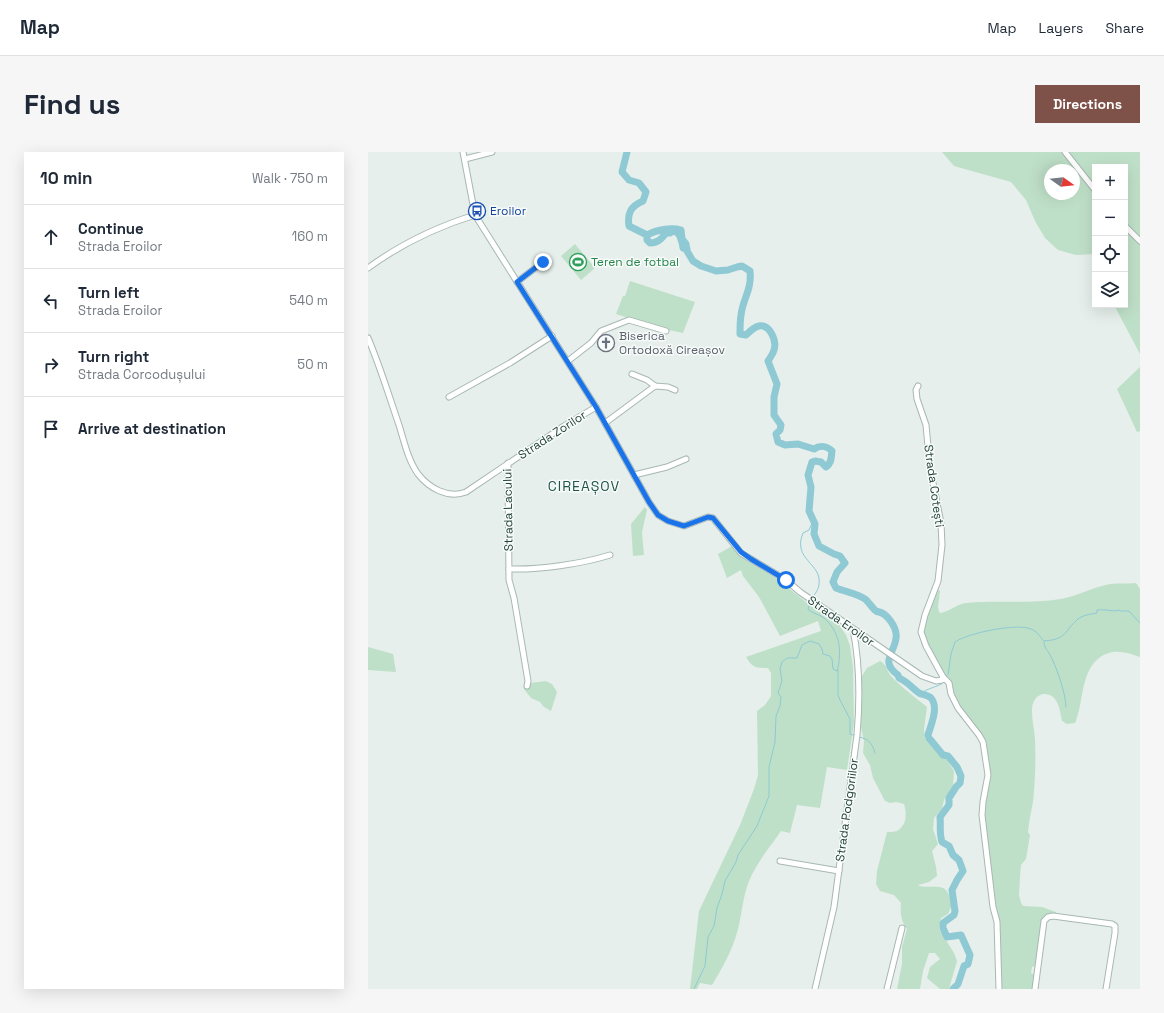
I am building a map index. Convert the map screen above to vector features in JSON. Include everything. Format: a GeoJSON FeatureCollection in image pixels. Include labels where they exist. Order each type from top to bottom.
{"type":"FeatureCollection","features":[{"type":"Feature","properties":{"kind":"street","name":"Strada Eroilor"},"geometry":{"type":"LineString","coordinates":[[463,152],[475,215],[568,361],[596,407],[649,502],[658,515],[668,521],[684,526],[708,517],[713,518],[741,552],[751,559],[786,580],[811,600],[898,658],[922,676],[936,681],[942,680],[943,677]]}},
{"type":"Feature","properties":{"kind":"street"},"geometry":{"type":"LineString","coordinates":[[465,159],[492,152]]}},
{"type":"Feature","properties":{"kind":"street"},"geometry":{"type":"LineString","coordinates":[[1065,152],[1092,186]]}},
{"type":"Feature","properties":{"kind":"street"},"geometry":{"type":"LineString","coordinates":[[368,268],[405,244],[459,220],[475,215]]}},
{"type":"Feature","properties":{"kind":"street"},"geometry":{"type":"LineString","coordinates":[[1128,229],[1140,241]]}},
{"type":"Feature","properties":{"kind":"street"},"geometry":{"type":"LineString","coordinates":[[517,282],[543,262]]}},
{"type":"Feature","properties":{"kind":"street"},"geometry":{"type":"LineString","coordinates":[[568,361],[591,343],[600,331],[629,320],[666,331]]}},
{"type":"Feature","properties":{"kind":"street"},"geometry":{"type":"LineString","coordinates":[[449,396],[510,363],[552,336]]}},
{"type":"Feature","properties":{"kind":"street","name":"Strada Lacului"},"geometry":{"type":"LineString","coordinates":[[368,338],[376,356],[412,464],[418,474],[430,487],[451,494],[460,494],[466,492],[508,463]]}},
{"type":"Feature","properties":{"kind":"street"},"geometry":{"type":"LineString","coordinates":[[632,374],[655,386],[675,390]]}},
{"type":"Feature","properties":{"kind":"street"},"geometry":{"type":"LineString","coordinates":[[605,423],[655,386]]}},
{"type":"Feature","properties":{"kind":"street","name":"Strada Cotești"},"geometry":{"type":"LineString","coordinates":[[918,386],[916,390],[917,399],[926,425],[930,468],[938,501],[941,530],[941,562],[938,581],[925,615],[921,632],[926,646],[943,677]]}},
{"type":"Feature","properties":{"kind":"street","name":"Strada Zorilor"},"geometry":{"type":"LineString","coordinates":[[508,463],[596,407]]}},
{"type":"Feature","properties":{"kind":"street"},"geometry":{"type":"LineString","coordinates":[[634,475],[667,467],[686,459]]}},
{"type":"Feature","properties":{"kind":"street","name":"Strada Lacului"},"geometry":{"type":"LineString","coordinates":[[508,463],[509,580],[514,598],[528,681],[527,686]]}},
{"type":"Feature","properties":{"kind":"street"},"geometry":{"type":"LineString","coordinates":[[509,569],[530,569],[590,561],[610,555]]}},
{"type":"Feature","properties":{"kind":"street","name":"Strada Podgoriilor"},"geometry":{"type":"LineString","coordinates":[[815,989],[834,907],[857,735],[859,707],[857,655],[853,629]]}},
{"type":"Feature","properties":{"kind":"street"},"geometry":{"type":"LineString","coordinates":[[943,677],[949,684],[951,694],[958,708],[979,735],[986,757],[988,775],[982,815],[993,907],[997,922],[1000,989]]}},
{"type":"Feature","properties":{"kind":"street"},"geometry":{"type":"LineString","coordinates":[[780,862],[838,870]]}},
{"type":"Feature","properties":{"kind":"street"},"geometry":{"type":"LineString","coordinates":[[1035,989],[1044,921],[1053,916],[1112,924],[1115,926],[1116,933],[1106,989]]}},
{"type":"Feature","properties":{"kind":"street"},"geometry":{"type":"LineString","coordinates":[[887,989],[902,928]]}},
{"type":"Feature","properties":{"kind":"green space"},"geometry":{"type":"Polygon","coordinates":[[[942,152],[1140,152],[1140,354],[1116,308],[1128,308],[1128,164],[1092,164],[1092,254],[1076,255],[1058,250],[1045,238],[1035,221],[1026,200],[1011,182],[954,166],[942,152]]]}},
{"type":"Feature","properties":{"kind":"green space","name":"Teren de fotbal"},"geometry":{"type":"Polygon","coordinates":[[[575,244],[595,268],[581,280],[561,256],[575,244]]]}},
{"type":"Feature","properties":{"kind":"green space"},"geometry":{"type":"Polygon","coordinates":[[[630,281],[695,302],[683,333],[664,329],[616,314],[623,296],[625,296],[630,281]]]}},
{"type":"Feature","properties":{"kind":"green space"},"geometry":{"type":"Polygon","coordinates":[[[1140,367],[1140,431],[1137,432],[1117,389],[1140,367]]]}},
{"type":"Feature","properties":{"kind":"green space"},"geometry":{"type":"Polygon","coordinates":[[[645,507],[647,510],[642,532],[644,555],[633,556],[631,524],[645,507]]]}},
{"type":"Feature","properties":{"kind":"green space"},"geometry":{"type":"Polygon","coordinates":[[[732,546],[746,560],[777,579],[811,606],[838,623],[846,635],[850,646],[853,667],[854,723],[847,770],[827,767],[820,808],[797,805],[790,833],[781,831],[752,874],[745,893],[736,936],[727,958],[712,985],[700,983],[697,989],[690,989],[699,911],[740,825],[758,775],[757,711],[765,705],[771,696],[771,673],[768,668],[753,665],[746,657],[821,631],[818,621],[780,636],[759,597],[743,576],[741,570],[727,578],[718,554],[732,546]]]}},
{"type":"Feature","properties":{"kind":"green space"},"geometry":{"type":"Polygon","coordinates":[[[1135,583],[1140,589],[1140,657],[1124,652],[1114,652],[1104,655],[1093,664],[1085,680],[1075,723],[1067,724],[1062,721],[1055,699],[1048,694],[1038,696],[1033,705],[1032,715],[1035,736],[1035,763],[1033,802],[1029,821],[1028,832],[1030,835],[1026,859],[1021,865],[1019,895],[1023,906],[1042,907],[1056,912],[1056,915],[1047,916],[1037,963],[1032,967],[1031,973],[1035,975],[1034,989],[1001,989],[983,807],[990,776],[982,737],[957,702],[950,681],[945,677],[928,648],[924,633],[927,614],[937,589],[940,591],[938,607],[939,612],[941,613],[966,603],[1025,602],[1061,599],[1110,584],[1135,583]]]}},
{"type":"Feature","properties":{"kind":"green space"},"geometry":{"type":"Polygon","coordinates":[[[368,647],[393,654],[396,672],[368,670],[368,647]]]}},
{"type":"Feature","properties":{"kind":"green space"},"geometry":{"type":"Polygon","coordinates":[[[880,661],[895,680],[927,707],[924,729],[925,738],[939,755],[947,760],[954,771],[953,785],[944,800],[942,809],[934,818],[933,829],[938,844],[932,851],[937,876],[929,882],[918,885],[942,888],[949,894],[952,905],[948,914],[941,918],[939,929],[954,953],[957,961],[949,989],[940,989],[927,978],[930,967],[940,959],[935,953],[929,953],[923,971],[920,989],[897,989],[902,964],[902,947],[907,929],[901,917],[901,903],[894,895],[880,891],[876,884],[877,871],[887,832],[897,831],[903,826],[906,812],[904,804],[885,801],[873,778],[870,765],[863,753],[864,741],[861,727],[862,676],[867,668],[880,661]]]}},
{"type":"Feature","properties":{"kind":"green space"},"geometry":{"type":"Polygon","coordinates":[[[546,681],[552,684],[557,692],[551,711],[544,707],[540,702],[531,698],[524,689],[530,683],[546,681]]]}},
{"type":"Feature","properties":{"kind":"waterway"},"geometry":{"type":"LineString","coordinates":[[627,152],[622,172],[629,180],[639,183],[646,192],[643,201],[635,205],[631,210],[629,214],[629,226],[647,235]]}},
{"type":"Feature","properties":{"kind":"waterway"},"geometry":{"type":"LineString","coordinates":[[687,249],[683,248],[680,236],[675,230],[670,233],[666,233],[659,240],[653,243],[650,243],[647,240],[647,235],[664,230],[673,229],[681,230],[682,239],[686,244],[687,251],[693,261],[701,266],[716,271],[728,270],[742,266],[750,271],[750,284],[741,315],[740,334],[746,335],[755,327],[759,326],[763,326],[772,334],[775,346],[768,361],[777,384],[774,397],[774,415],[781,425],[780,430],[776,434],[778,442],[785,445],[798,444],[814,449],[823,447],[832,451],[829,464],[826,467],[821,462],[812,462],[808,475],[811,487],[809,511],[815,524],[814,534],[819,546],[840,556],[845,563],[837,572],[833,582],[836,588],[865,599],[876,611],[887,616],[891,622],[896,633],[896,639],[890,655],[889,664],[899,678],[919,693],[931,698],[934,711],[928,735],[929,738],[943,755],[948,756],[957,767],[961,776],[960,783],[949,798],[949,805],[940,817],[940,833],[942,842],[949,846],[953,855],[959,860],[963,871],[952,890],[955,911],[954,915],[943,923],[943,928],[947,937],[961,935],[970,955],[968,964],[964,966],[958,984],[953,989]]}},
{"type":"Feature","properties":{"kind":"waterway"},"geometry":{"type":"LineString","coordinates":[[812,598],[817,591],[819,577],[804,555],[801,549],[801,542],[803,533],[809,530],[813,521]]}},
{"type":"Feature","properties":{"kind":"waterway"},"geometry":{"type":"LineString","coordinates":[[811,601],[808,609],[824,618],[836,634],[840,654],[838,667]]}},
{"type":"Feature","properties":{"kind":"waterway"},"geometry":{"type":"LineString","coordinates":[[948,675],[951,654],[955,642],[981,632],[1004,628],[1024,627],[1035,631],[1044,641],[1052,640],[1061,637],[1080,618],[1097,613],[1097,610],[1129,611],[1140,623]]}},
{"type":"Feature","properties":{"kind":"waterway"},"geometry":{"type":"LineString","coordinates":[[694,989],[705,966],[708,937],[714,926],[717,908],[725,881],[736,862],[738,855],[757,826],[769,796],[769,767],[775,742],[776,716],[780,706],[781,697],[778,693],[782,681],[780,669],[782,662],[787,658],[797,658],[802,645],[810,641],[819,644],[823,654],[830,656],[832,659],[833,669],[837,671],[838,668]]}},
{"type":"Feature","properties":{"kind":"waterway"},"geometry":{"type":"LineString","coordinates":[[1044,642],[1060,680],[1066,701],[1066,707]]}},
{"type":"Feature","properties":{"kind":"waterway"},"geometry":{"type":"LineString","coordinates":[[838,670],[838,695],[850,719],[850,734],[856,736]]}},
{"type":"Feature","properties":{"kind":"waterway"},"geometry":{"type":"LineString","coordinates":[[921,694],[944,682]]}},
{"type":"Feature","properties":{"kind":"waterway"},"geometry":{"type":"LineString","coordinates":[[859,737],[870,742],[875,753]]}},
{"type":"Feature","properties":{"kind":"place","name":"Eroilor"},"geometry":{"type":"Point","coordinates":[477,211]}},
{"type":"Feature","properties":{"kind":"place","name":"Teren de fotbal"},"geometry":{"type":"Point","coordinates":[578,262]}},
{"type":"Feature","properties":{"kind":"place","name":"Biserica Ortodoxă Cireașov"},"geometry":{"type":"Point","coordinates":[606,343]}},
{"type":"Feature","properties":{"kind":"district","name":"CIREAȘOV"},"geometry":{"type":"Point","coordinates":[584,486]}},
{"type":"Feature","properties":{"kind":"route"},"geometry":{"type":"LineString","coordinates":[[543,262],[517,282],[596,407],[649,502],[658,515],[668,521],[684,526],[708,517],[713,518],[719,523],[741,552],[786,580]]}}]}
